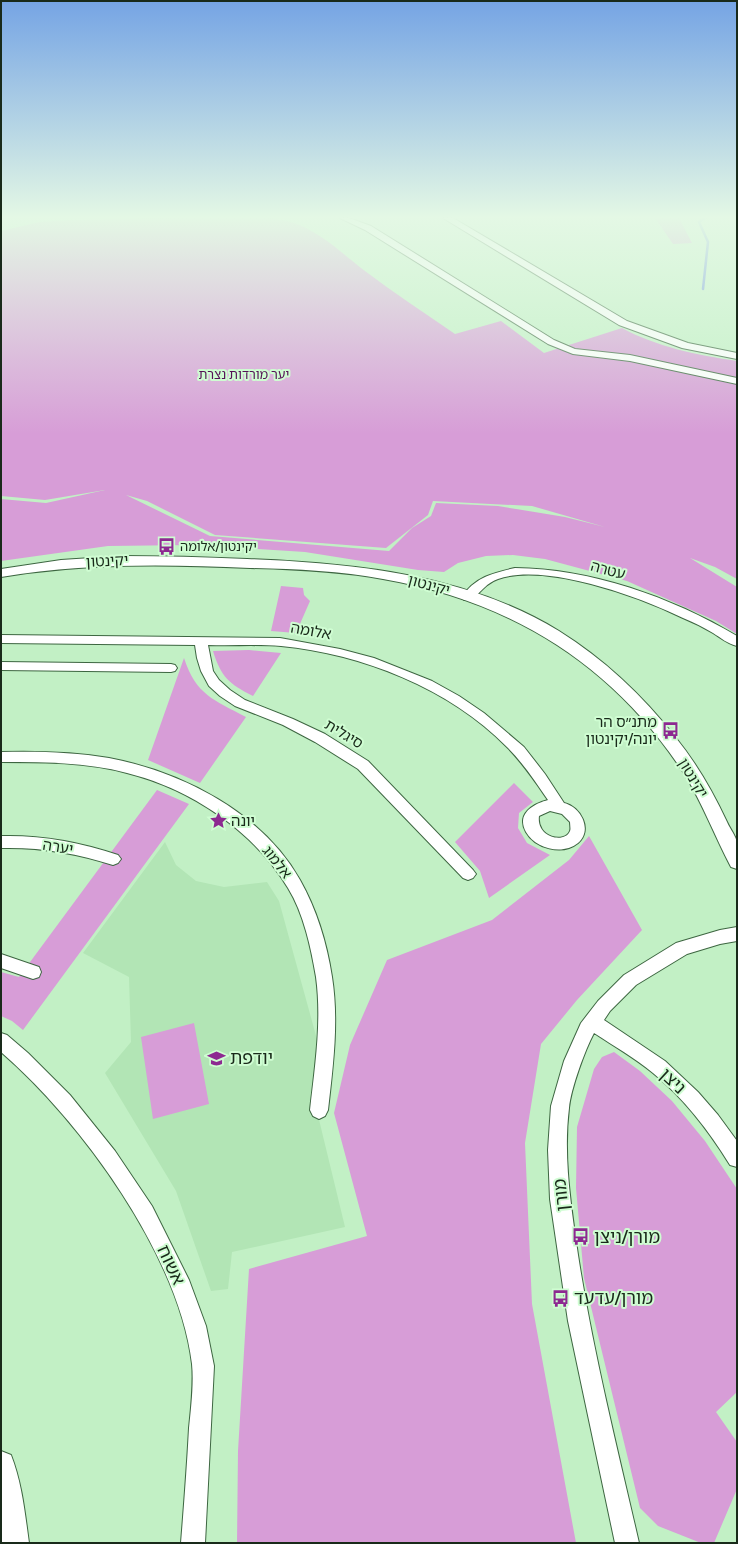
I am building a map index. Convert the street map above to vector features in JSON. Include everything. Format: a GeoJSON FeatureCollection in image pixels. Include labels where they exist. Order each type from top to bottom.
{"type":"FeatureCollection","features":[{"type":"Feature","properties":{"kind":"street"},"geometry":{"type":"LineString","coordinates":[[468,290],[551,342],[573,351],[630,358],[737,381]]}},
{"type":"Feature","properties":{"kind":"street"},"geometry":{"type":"LineString","coordinates":[[568,290],[624,323],[659,337],[686,346],[737,356]]}},
{"type":"Feature","properties":{"kind":"street"},"geometry":{"type":"LineString","coordinates":[[585,290],[634,319],[656,328],[692,340],[737,349]]}},
{"type":"Feature","properties":{"kind":"street","name":"יקינטון"},"geometry":{"type":"LineString","coordinates":[[1,573],[61,564],[123,559],[296,565],[364,572],[400,578],[444,588],[488,603],[529,621],[550,633],[605,673],[636,703],[657,726],[690,770],[737,862]]}},
{"type":"Feature","properties":{"kind":"street","name":"עטרה"},"geometry":{"type":"LineString","coordinates":[[468,597],[482,582],[512,571],[535,571],[566,576],[620,590],[663,604],[705,623],[737,642]]}},
{"type":"Feature","properties":{"kind":"street","name":"אלומה"},"geometry":{"type":"LineString","coordinates":[[1,640],[280,642],[332,651],[402,673],[428,684],[477,713],[504,735],[524,756],[545,783],[559,806]]}},
{"type":"Feature","properties":{"kind":"street","name":"סיגלית"},"geometry":{"type":"LineString","coordinates":[[201,641],[203,658],[207,671],[214,683],[225,693],[240,703],[288,722],[320,738],[363,765],[468,874]]}},
{"type":"Feature","properties":{"kind":"street"},"geometry":{"type":"LineString","coordinates":[[1,666],[171,668]]}},
{"type":"Feature","properties":{"kind":"street","name":"אלמוג"},"geometry":{"type":"LineString","coordinates":[[1,757],[72,758],[145,772],[182,787],[212,802],[275,856],[294,884],[310,922],[321,961],[326,1005],[326,1049],[319,1110]]}},
{"type":"Feature","properties":{"kind":"street","name":"יערה"},"geometry":{"type":"LineString","coordinates":[[1,842],[19,841],[59,846],[113,859]]}},
{"type":"Feature","properties":{"kind":"street","name":"מורן"},"geometry":{"type":"LineString","coordinates":[[627,1543],[578,1322],[559,1185],[557,1150],[560,1106],[573,1061],[588,1029],[604,1006],[630,980],[682,948],[720,937],[737,934]]}},
{"type":"Feature","properties":{"kind":"street"},"geometry":{"type":"LineString","coordinates":[[1,961],[33,972]]}},
{"type":"Feature","properties":{"kind":"street","name":"ניצן"},"geometry":{"type":"LineString","coordinates":[[592,1022],[659,1068],[678,1085],[701,1109],[723,1136],[737,1158]]}},
{"type":"Feature","properties":{"kind":"street","name":"אשוח"},"geometry":{"type":"LineString","coordinates":[[1,1041],[22,1059],[64,1101],[108,1158],[146,1213],[179,1280],[196,1326],[203,1366],[193,1543]]}},
{"type":"Feature","properties":{"kind":"street"},"geometry":{"type":"LineString","coordinates":[[1,1465],[7,1489],[15,1543]]}},
{"type":"Feature","properties":{"kind":"shaded area","name":"יודפת"},"geometry":{"type":"Polygon","coordinates":[[[165,842],[176,865],[196,881],[224,887],[267,882],[279,901],[318,1043],[314,1099],[345,1227],[232,1252],[228,1289],[211,1291],[176,1191],[105,1073],[131,1042],[129,977],[83,953],[165,842]]]}},
{"type":"Feature","properties":{"kind":"green space","name":"יער מורדות נצרת"},"geometry":{"type":"Polygon","coordinates":[[[1,290],[391,290],[455,334],[501,321],[544,353],[622,328],[635,335],[663,345],[707,356],[737,361],[737,579],[715,567],[690,558],[737,587],[737,634],[716,621],[627,581],[545,559],[513,555],[486,556],[458,563],[444,572],[418,570],[305,552],[192,545],[108,546],[1,561],[1,499],[46,503],[105,490],[45,500],[1,496],[1,290]],[[126,495],[210,536],[389,551],[412,528],[431,516],[436,503],[498,506],[565,517],[605,527],[532,506],[433,501],[428,515],[386,548],[215,535],[147,501],[126,495]]]}},
{"type":"Feature","properties":{"kind":"green space"},"geometry":{"type":"Polygon","coordinates":[[[281,586],[303,588],[304,595],[310,601],[296,633],[271,631],[281,586]]]}},
{"type":"Feature","properties":{"kind":"green space"},"geometry":{"type":"Polygon","coordinates":[[[249,650],[281,653],[253,696],[238,688],[227,679],[219,667],[213,651],[249,650]]]}},
{"type":"Feature","properties":{"kind":"green space"},"geometry":{"type":"Polygon","coordinates":[[[184,658],[194,680],[200,688],[215,701],[246,717],[200,783],[148,760],[184,658]]]}},
{"type":"Feature","properties":{"kind":"green space"},"geometry":{"type":"Polygon","coordinates":[[[514,783],[533,802],[519,813],[518,828],[527,843],[550,855],[489,898],[480,871],[455,842],[514,783]]]}},
{"type":"Feature","properties":{"kind":"green space"},"geometry":{"type":"Polygon","coordinates":[[[157,790],[189,804],[23,1030],[12,1021],[1,1016],[1,972],[19,977],[157,790]]]}},
{"type":"Feature","properties":{"kind":"green space"},"geometry":{"type":"Polygon","coordinates":[[[589,836],[642,930],[577,1000],[541,1044],[525,1143],[532,1304],[576,1543],[237,1543],[238,1451],[249,1269],[367,1236],[334,1113],[350,1045],[387,960],[492,920],[569,860],[589,836]]]}},
{"type":"Feature","properties":{"kind":"green space"},"geometry":{"type":"Polygon","coordinates":[[[194,1023],[209,1104],[153,1119],[141,1037],[194,1023]]]}},
{"type":"Feature","properties":{"kind":"green space"},"geometry":{"type":"Polygon","coordinates":[[[614,1052],[640,1071],[672,1101],[705,1141],[737,1189],[737,1392],[716,1412],[737,1442],[737,1489],[714,1543],[701,1543],[658,1526],[640,1508],[584,1278],[576,1188],[577,1127],[594,1069],[602,1057],[614,1052]]]}},
{"type":"Feature","properties":{"kind":"place","name":"יקינטון/אלומה"},"geometry":{"type":"Point","coordinates":[167,546]}},
{"type":"Feature","properties":{"kind":"place","name":"מתנ״ס הר יונה/יקינטון"},"geometry":{"type":"Point","coordinates":[670,731]}},
{"type":"Feature","properties":{"kind":"place","name":"יונה"},"geometry":{"type":"Point","coordinates":[218,821]}},
{"type":"Feature","properties":{"kind":"place","name":"יודפת"},"geometry":{"type":"Point","coordinates":[217,1058]}},
{"type":"Feature","properties":{"kind":"place","name":"מורן/ניצן"},"geometry":{"type":"Point","coordinates":[581,1237]}},
{"type":"Feature","properties":{"kind":"place","name":"מורן/עדעד"},"geometry":{"type":"Point","coordinates":[561,1298]}}]}
